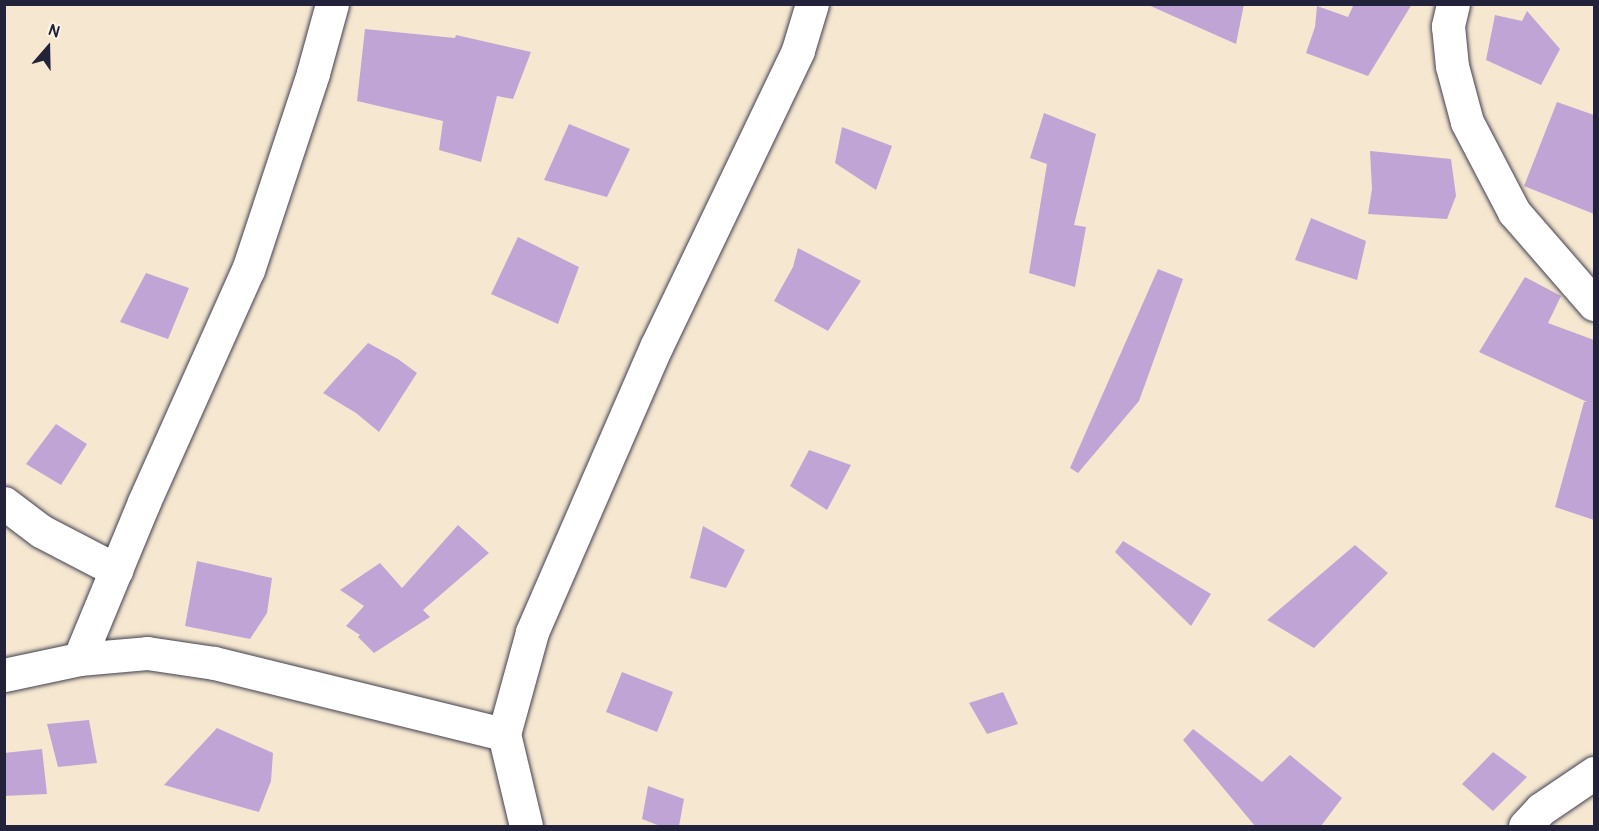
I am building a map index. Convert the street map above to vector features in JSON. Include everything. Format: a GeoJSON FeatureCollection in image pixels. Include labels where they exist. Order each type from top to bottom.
{"type":"FeatureCollection","features":[{"type":"Feature","properties":{"kind":"street"},"geometry":{"type":"LineString","coordinates":[[79,659],[248,270],[313,73],[332,4]]}},
{"type":"Feature","properties":{"kind":"street"},"geometry":{"type":"LineString","coordinates":[[526,826],[504,734],[532,632],[656,346],[798,50],[812,4]]}},
{"type":"Feature","properties":{"kind":"street"},"geometry":{"type":"LineString","coordinates":[[1453,4],[1448,26],[1452,66],[1467,122],[1514,212],[1594,304]]}},
{"type":"Feature","properties":{"kind":"street"},"geometry":{"type":"LineString","coordinates":[[4,503],[41,531],[116,570]]}},
{"type":"Feature","properties":{"kind":"street"},"geometry":{"type":"LineString","coordinates":[[4,675],[79,659],[147,653],[214,663],[504,734]]}},
{"type":"Feature","properties":{"kind":"street"},"geometry":{"type":"LineString","coordinates":[[1525,826],[1541,809],[1587,787]]}},
{"type":"Feature","properties":{"kind":"building"},"geometry":{"type":"Polygon","coordinates":[[[1146,4],[1244,4],[1236,44],[1146,4]]]}},
{"type":"Feature","properties":{"kind":"building"},"geometry":{"type":"Polygon","coordinates":[[[1354,4],[1412,4],[1368,76],[1306,53],[1315,27],[1317,6],[1348,17],[1354,4]]]}},
{"type":"Feature","properties":{"kind":"building"},"geometry":{"type":"Polygon","coordinates":[[[1527,11],[1560,49],[1541,85],[1486,60],[1495,15],[1522,21],[1527,11]]]}},
{"type":"Feature","properties":{"kind":"building"},"geometry":{"type":"Polygon","coordinates":[[[365,29],[455,38],[456,35],[531,52],[513,99],[497,96],[481,162],[439,150],[443,121],[357,101],[365,29]]]}},
{"type":"Feature","properties":{"kind":"building"},"geometry":{"type":"Polygon","coordinates":[[[1557,102],[1594,115],[1594,214],[1524,186],[1557,102]]]}},
{"type":"Feature","properties":{"kind":"building"},"geometry":{"type":"Polygon","coordinates":[[[1044,113],[1096,134],[1074,225],[1086,227],[1075,287],[1029,273],[1047,164],[1030,158],[1044,113]]]}},
{"type":"Feature","properties":{"kind":"building"},"geometry":{"type":"Polygon","coordinates":[[[569,124],[630,149],[607,197],[544,180],[569,124]]]}},
{"type":"Feature","properties":{"kind":"building"},"geometry":{"type":"Polygon","coordinates":[[[842,127],[892,146],[876,190],[835,163],[842,127]]]}},
{"type":"Feature","properties":{"kind":"building"},"geometry":{"type":"Polygon","coordinates":[[[1370,151],[1451,159],[1456,196],[1447,219],[1368,214],[1372,189],[1370,151]]]}},
{"type":"Feature","properties":{"kind":"building"},"geometry":{"type":"Polygon","coordinates":[[[1311,218],[1366,241],[1357,280],[1295,260],[1311,218]]]}},
{"type":"Feature","properties":{"kind":"building"},"geometry":{"type":"Polygon","coordinates":[[[518,237],[579,267],[558,324],[491,294],[518,237]]]}},
{"type":"Feature","properties":{"kind":"building"},"geometry":{"type":"Polygon","coordinates":[[[798,248],[861,281],[828,331],[774,301],[793,267],[798,248]]]}},
{"type":"Feature","properties":{"kind":"building"},"geometry":{"type":"Polygon","coordinates":[[[1158,269],[1183,279],[1139,401],[1078,473],[1070,468],[1158,269]]]}},
{"type":"Feature","properties":{"kind":"building"},"geometry":{"type":"Polygon","coordinates":[[[146,273],[189,288],[168,339],[120,322],[146,273]]]}},
{"type":"Feature","properties":{"kind":"building"},"geometry":{"type":"Polygon","coordinates":[[[1525,277],[1561,296],[1548,323],[1594,340],[1594,520],[1555,507],[1584,402],[1587,402],[1479,352],[1525,277]]]}},
{"type":"Feature","properties":{"kind":"building"},"geometry":{"type":"Polygon","coordinates":[[[368,343],[398,359],[417,373],[379,432],[356,413],[323,393],[368,343]]]}},
{"type":"Feature","properties":{"kind":"building"},"geometry":{"type":"Polygon","coordinates":[[[56,424],[87,444],[61,485],[26,464],[56,424]]]}},
{"type":"Feature","properties":{"kind":"building"},"geometry":{"type":"Polygon","coordinates":[[[809,450],[851,465],[827,510],[790,486],[809,450]]]}},
{"type":"Feature","properties":{"kind":"building"},"geometry":{"type":"Polygon","coordinates":[[[458,525],[489,553],[423,610],[430,617],[374,653],[358,637],[360,635],[346,626],[364,606],[340,590],[380,563],[402,588],[458,525]]]}},
{"type":"Feature","properties":{"kind":"building"},"geometry":{"type":"Polygon","coordinates":[[[703,526],[745,550],[726,588],[690,578],[703,526]]]}},
{"type":"Feature","properties":{"kind":"building"},"geometry":{"type":"Polygon","coordinates":[[[1123,541],[1211,594],[1191,626],[1115,552],[1123,541]]]}},
{"type":"Feature","properties":{"kind":"building"},"geometry":{"type":"Polygon","coordinates":[[[1355,545],[1388,573],[1314,648],[1267,620],[1355,545]]]}},
{"type":"Feature","properties":{"kind":"building"},"geometry":{"type":"Polygon","coordinates":[[[197,561],[272,578],[267,613],[250,639],[185,626],[197,561]]]}},
{"type":"Feature","properties":{"kind":"building"},"geometry":{"type":"Polygon","coordinates":[[[622,672],[673,692],[657,732],[606,712],[622,672]]]}},
{"type":"Feature","properties":{"kind":"building"},"geometry":{"type":"Polygon","coordinates":[[[1003,692],[1018,724],[987,734],[969,703],[1003,692]]]}},
{"type":"Feature","properties":{"kind":"building"},"geometry":{"type":"Polygon","coordinates":[[[89,720],[97,763],[58,767],[47,724],[89,720]]]}},
{"type":"Feature","properties":{"kind":"building"},"geometry":{"type":"Polygon","coordinates":[[[217,728],[273,753],[271,781],[259,812],[164,785],[217,728]]]}},
{"type":"Feature","properties":{"kind":"building"},"geometry":{"type":"Polygon","coordinates":[[[1193,729],[1262,782],[1290,755],[1342,798],[1321,826],[1255,826],[1183,740],[1193,729]]]}},
{"type":"Feature","properties":{"kind":"building"},"geometry":{"type":"Polygon","coordinates":[[[42,749],[47,794],[4,796],[4,753],[42,749]]]}},
{"type":"Feature","properties":{"kind":"building"},"geometry":{"type":"Polygon","coordinates":[[[1493,752],[1527,777],[1493,811],[1462,784],[1493,752]]]}},
{"type":"Feature","properties":{"kind":"building"},"geometry":{"type":"Polygon","coordinates":[[[648,786],[684,799],[679,826],[660,826],[642,819],[648,786]]]}}]}
